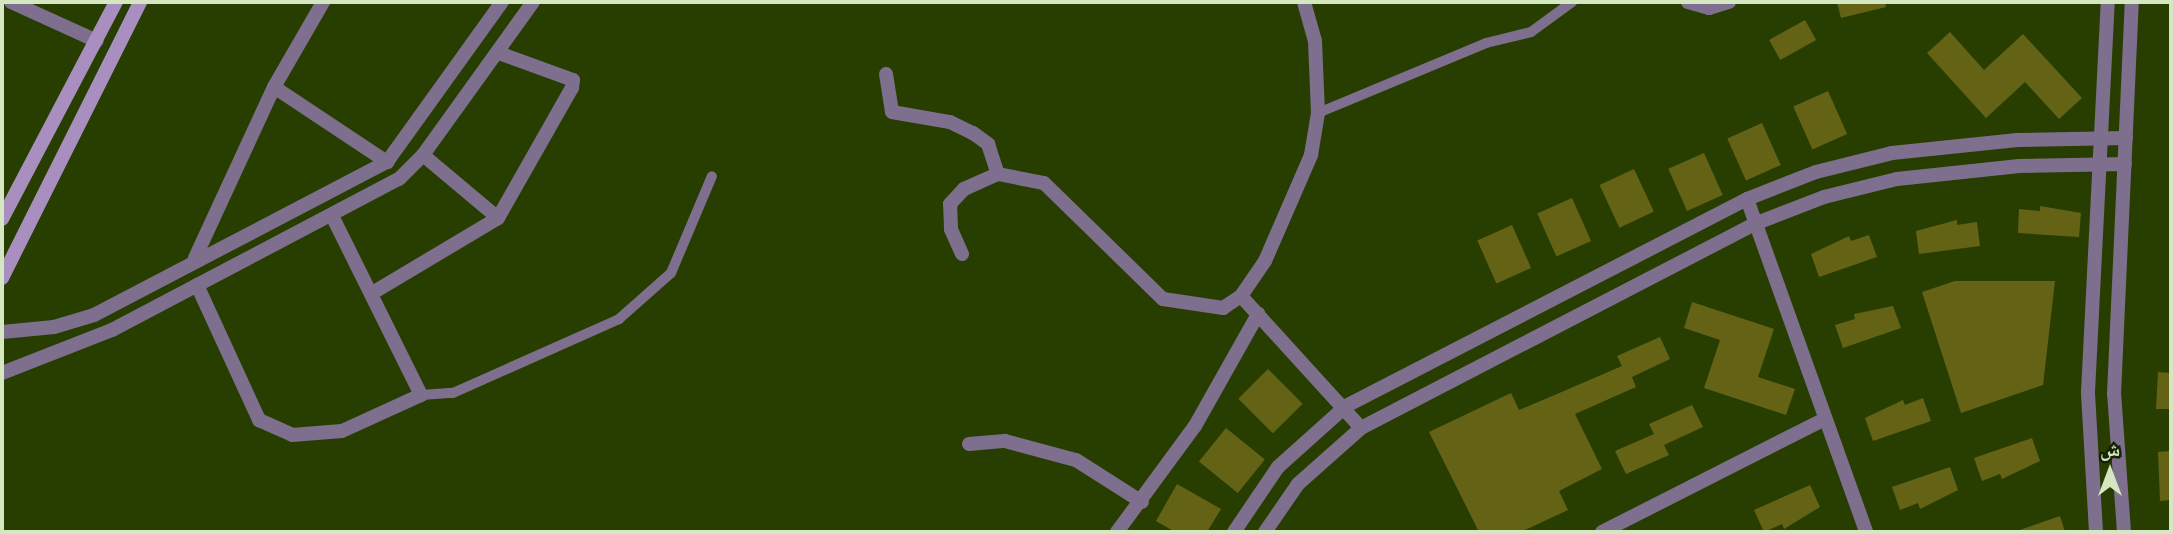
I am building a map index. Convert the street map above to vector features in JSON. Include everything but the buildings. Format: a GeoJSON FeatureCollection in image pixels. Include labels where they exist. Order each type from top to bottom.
{"type":"FeatureCollection","features":[{"type":"Feature","properties":{"kind":"main road"},"geometry":{"type":"LineString","coordinates":[[2,219],[116,2]]}},
{"type":"Feature","properties":{"kind":"main road"},"geometry":{"type":"LineString","coordinates":[[2,278],[140,2]]}},
{"type":"Feature","properties":{"kind":"street"},"geometry":{"type":"LineString","coordinates":[[11,2],[97,41]]}},
{"type":"Feature","properties":{"kind":"street"},"geometry":{"type":"LineString","coordinates":[[195,258],[274,87],[323,2]]}},
{"type":"Feature","properties":{"kind":"street"},"geometry":{"type":"LineString","coordinates":[[2,332],[54,327],[93,316],[195,258],[387,162],[502,2]]}},
{"type":"Feature","properties":{"kind":"street"},"geometry":{"type":"LineString","coordinates":[[2,373],[112,330],[334,218],[399,179],[424,155],[533,2]]}},
{"type":"Feature","properties":{"kind":"street"},"geometry":{"type":"LineString","coordinates":[[962,254],[951,229],[950,204],[964,189],[998,174],[1044,183],[1163,299],[1223,308],[1241,296],[1285,219],[1311,155],[1318,113],[1315,41],[1304,2]]}},
{"type":"Feature","properties":{"kind":"street"},"geometry":{"type":"LineString","coordinates":[[1688,2],[1709,8],[1729,2]]}},
{"type":"Feature","properties":{"kind":"street"},"geometry":{"type":"LineString","coordinates":[[2096,532],[2088,405],[2108,2]]}},
{"type":"Feature","properties":{"kind":"street"},"geometry":{"type":"LineString","coordinates":[[2124,532],[2114,394],[2132,2]]}},
{"type":"Feature","properties":{"kind":"street"},"geometry":{"type":"LineString","coordinates":[[374,292],[498,218],[573,80],[499,53]]}},
{"type":"Feature","properties":{"kind":"street"},"geometry":{"type":"LineString","coordinates":[[886,74],[892,112],[950,122],[973,133],[988,144],[998,174]]}},
{"type":"Feature","properties":{"kind":"street"},"geometry":{"type":"LineString","coordinates":[[274,87],[387,162]]}},
{"type":"Feature","properties":{"kind":"street"},"geometry":{"type":"LineString","coordinates":[[1234,532],[1278,467],[1346,406],[1747,199],[1816,172],[1892,153],[2101,137],[2126,138]]}},
{"type":"Feature","properties":{"kind":"street"},"geometry":{"type":"LineString","coordinates":[[424,155],[498,218]]}},
{"type":"Feature","properties":{"kind":"street"},"geometry":{"type":"LineString","coordinates":[[1265,532],[1298,484],[1361,428],[1757,223],[1824,197],[1897,179],[2099,163],[2125,164]]}},
{"type":"Feature","properties":{"kind":"street"},"geometry":{"type":"LineString","coordinates":[[1747,199],[1866,532]]}},
{"type":"Feature","properties":{"kind":"street"},"geometry":{"type":"LineString","coordinates":[[197,285],[259,420],[292,435],[342,431],[421,395],[374,292],[334,218]]}},
{"type":"Feature","properties":{"kind":"street"},"geometry":{"type":"LineString","coordinates":[[217,247],[229,270]]}},
{"type":"Feature","properties":{"kind":"street"},"geometry":{"type":"LineString","coordinates":[[1241,296],[1346,406],[1361,428]]}},
{"type":"Feature","properties":{"kind":"street"},"geometry":{"type":"LineString","coordinates":[[1117,532],[1142,502],[1195,426],[1258,314]]}},
{"type":"Feature","properties":{"kind":"street"},"geometry":{"type":"LineString","coordinates":[[1602,532],[1825,419]]}},
{"type":"Feature","properties":{"kind":"street"},"geometry":{"type":"LineString","coordinates":[[969,444],[1004,441],[1076,460],[1142,502]]}},
{"type":"Feature","properties":{"kind":"lane"},"geometry":{"type":"LineString","coordinates":[[1318,113],[1486,43],[1531,32],[1572,2]]}},
{"type":"Feature","properties":{"kind":"lane"},"geometry":{"type":"LineString","coordinates":[[421,395],[453,393],[619,319],[671,273],[712,176]]}}]}
